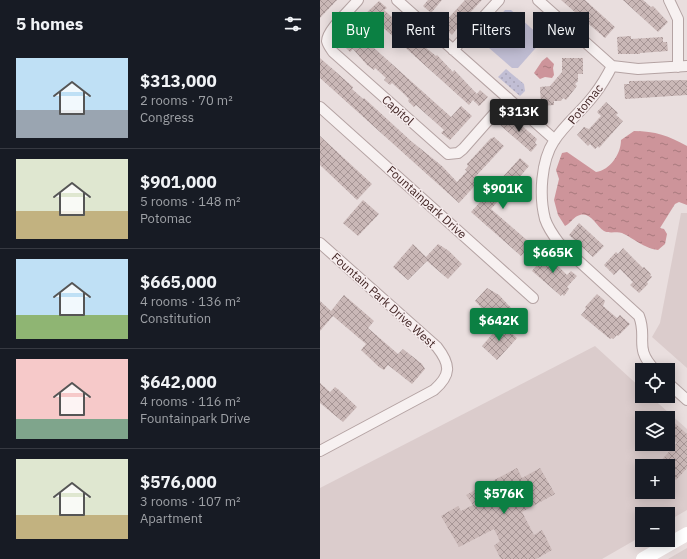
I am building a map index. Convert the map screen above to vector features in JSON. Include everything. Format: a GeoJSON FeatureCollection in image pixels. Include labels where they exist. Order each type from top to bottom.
{"type":"FeatureCollection","features":[{"type":"Feature","properties":{"kind":"main road"},"geometry":{"type":"LineString","coordinates":[[643,559],[687,534]]}},
{"type":"Feature","properties":{"kind":"street","name":"Capitol"},"geometry":{"type":"LineString","coordinates":[[358,0],[330,32],[327,41],[328,45],[333,52],[448,154],[458,153],[463,149],[508,98]]}},
{"type":"Feature","properties":{"kind":"street"},"geometry":{"type":"LineString","coordinates":[[397,0],[555,140]]}},
{"type":"Feature","properties":{"kind":"street"},"geometry":{"type":"LineString","coordinates":[[453,50],[499,0]]}},
{"type":"Feature","properties":{"kind":"street"},"geometry":{"type":"LineString","coordinates":[[538,0],[612,66],[638,69],[683,66],[678,19],[669,0]]}},
{"type":"Feature","properties":{"kind":"street","name":"Potomac"},"geometry":{"type":"LineString","coordinates":[[612,66],[594,95],[555,140],[548,154],[545,164],[543,185],[544,212],[551,232],[559,243],[639,316],[642,326],[642,350],[644,356],[650,363]]}},
{"type":"Feature","properties":{"kind":"street","name":"Fountainpark Drive"},"geometry":{"type":"LineString","coordinates":[[320,107],[533,298]]}},
{"type":"Feature","properties":{"kind":"street","name":"Fountain Park Drive West"},"geometry":{"type":"LineString","coordinates":[[320,243],[437,347],[443,355],[448,370],[444,381],[434,390],[320,451]]}},
{"type":"Feature","properties":{"kind":"street"},"geometry":{"type":"LineString","coordinates":[[675,389],[687,400]]}},
{"type":"Feature","properties":{"kind":"shaded area"},"geometry":{"type":"Polygon","coordinates":[[[505,10],[511,10],[513,12],[503,12],[505,10]]]}},
{"type":"Feature","properties":{"kind":"shaded area"},"geometry":{"type":"Polygon","coordinates":[[[525,23],[533,30],[533,48],[536,48],[518,68],[512,68],[489,48],[525,48],[525,23]]]}},
{"type":"Feature","properties":{"kind":"shaded area"},"geometry":{"type":"Polygon","coordinates":[[[506,69],[524,84],[525,91],[520,96],[498,77],[506,69]]]}},
{"type":"Feature","properties":{"kind":"shaded area"},"geometry":{"type":"Polygon","coordinates":[[[681,213],[687,213],[687,368],[652,337],[660,323],[681,213]]]}},
{"type":"Feature","properties":{"kind":"shaded area"},"geometry":{"type":"Polygon","coordinates":[[[595,346],[635,383],[635,403],[658,403],[667,411],[635,411],[635,451],[675,451],[675,418],[687,429],[687,510],[675,517],[675,507],[635,507],[635,540],[602,559],[320,559],[320,488],[595,346]]]}},
{"type":"Feature","properties":{"kind":"shaded area"},"geometry":{"type":"Polygon","coordinates":[[[687,548],[687,559],[668,559],[687,548]]]}},
{"type":"Feature","properties":{"kind":"water"},"geometry":{"type":"Polygon","coordinates":[[[547,57],[554,64],[554,75],[552,78],[545,77],[540,79],[534,73],[542,61],[547,57]]]}},
{"type":"Feature","properties":{"kind":"water"},"geometry":{"type":"Polygon","coordinates":[[[634,131],[662,135],[687,146],[687,205],[679,202],[675,204],[660,228],[664,229],[667,234],[665,244],[658,250],[643,245],[622,233],[604,231],[590,217],[584,215],[576,217],[565,226],[558,215],[554,200],[559,179],[556,170],[562,153],[567,152],[596,172],[601,171],[610,165],[617,156],[621,140],[634,131]]]}},
{"type":"Feature","properties":{"kind":"building"},"geometry":{"type":"Polygon","coordinates":[[[320,0],[337,0],[320,18],[320,0]]]}},
{"type":"Feature","properties":{"kind":"building"},"geometry":{"type":"Polygon","coordinates":[[[428,0],[442,0],[432,12],[423,6],[428,0]]]}},
{"type":"Feature","properties":{"kind":"building"},"geometry":{"type":"Polygon","coordinates":[[[465,0],[482,0],[471,12],[457,12],[457,29],[452,35],[449,32],[449,17],[465,0]]]}},
{"type":"Feature","properties":{"kind":"building"},"geometry":{"type":"Polygon","coordinates":[[[561,0],[585,0],[615,27],[605,38],[589,24],[589,12],[575,12],[561,0]]]}},
{"type":"Feature","properties":{"kind":"building"},"geometry":{"type":"Polygon","coordinates":[[[623,0],[643,0],[651,7],[653,6],[668,22],[658,32],[623,0]]]}},
{"type":"Feature","properties":{"kind":"building"},"geometry":{"type":"Polygon","coordinates":[[[379,1],[387,8],[384,10],[392,17],[392,36],[384,28],[384,12],[367,12],[379,1]]]}},
{"type":"Feature","properties":{"kind":"building"},"geometry":{"type":"Polygon","coordinates":[[[631,36],[631,39],[663,37],[663,42],[667,42],[668,51],[640,54],[618,54],[617,37],[631,36]]]}},
{"type":"Feature","properties":{"kind":"building"},"geometry":{"type":"Polygon","coordinates":[[[346,48],[374,48],[451,117],[461,106],[472,116],[450,140],[441,133],[444,130],[416,105],[414,107],[408,101],[409,99],[392,83],[390,85],[384,80],[386,78],[375,68],[374,70],[367,65],[353,49],[350,52],[346,48]]]}},
{"type":"Feature","properties":{"kind":"building"},"geometry":{"type":"Polygon","coordinates":[[[406,48],[426,48],[436,56],[437,55],[453,72],[454,70],[477,94],[480,90],[488,97],[479,106],[473,100],[469,105],[406,48]]]}},
{"type":"Feature","properties":{"kind":"building"},"geometry":{"type":"Polygon","coordinates":[[[320,58],[353,87],[352,89],[363,99],[364,98],[411,141],[442,166],[457,182],[467,171],[465,170],[468,166],[467,164],[490,139],[494,137],[504,146],[476,176],[480,180],[459,203],[320,78],[320,58]]]}},
{"type":"Feature","properties":{"kind":"building"},"geometry":{"type":"Polygon","coordinates":[[[562,58],[583,58],[583,74],[578,74],[578,81],[575,84],[577,86],[566,100],[563,98],[561,101],[554,101],[554,105],[541,106],[540,87],[550,86],[562,72],[562,58]]]}},
{"type":"Feature","properties":{"kind":"building"},"geometry":{"type":"Polygon","coordinates":[[[687,80],[687,95],[625,99],[624,84],[629,84],[629,81],[687,80]]]}},
{"type":"Feature","properties":{"kind":"building"},"geometry":{"type":"Polygon","coordinates":[[[606,102],[618,113],[616,115],[623,121],[599,148],[598,146],[595,149],[590,144],[588,146],[577,135],[584,127],[589,129],[601,116],[597,112],[606,102]]]}},
{"type":"Feature","properties":{"kind":"building"},"geometry":{"type":"Polygon","coordinates":[[[507,115],[510,117],[511,116],[537,139],[535,143],[537,145],[531,152],[499,124],[507,115]]]}},
{"type":"Feature","properties":{"kind":"building"},"geometry":{"type":"Polygon","coordinates":[[[320,136],[372,184],[357,200],[320,165],[320,136]]]}},
{"type":"Feature","properties":{"kind":"building"},"geometry":{"type":"Polygon","coordinates":[[[520,158],[529,166],[491,209],[528,241],[527,242],[530,246],[521,256],[471,212],[520,158]]]}},
{"type":"Feature","properties":{"kind":"building"},"geometry":{"type":"Polygon","coordinates":[[[363,200],[379,214],[358,236],[343,223],[363,200]]]}},
{"type":"Feature","properties":{"kind":"building"},"geometry":{"type":"Polygon","coordinates":[[[579,223],[604,246],[593,257],[569,235],[579,223]]]}},
{"type":"Feature","properties":{"kind":"building"},"geometry":{"type":"Polygon","coordinates":[[[413,244],[426,257],[438,244],[449,251],[462,264],[448,279],[427,261],[408,280],[393,267],[413,244]]]}},
{"type":"Feature","properties":{"kind":"building"},"geometry":{"type":"Polygon","coordinates":[[[623,248],[651,274],[650,275],[652,277],[647,282],[648,284],[639,293],[630,285],[633,282],[620,269],[614,275],[604,265],[616,252],[618,254],[623,248]]]}},
{"type":"Feature","properties":{"kind":"building"},"geometry":{"type":"Polygon","coordinates":[[[548,250],[556,257],[554,262],[567,275],[571,271],[577,276],[567,287],[569,289],[564,296],[562,294],[561,296],[532,271],[548,250]]]}},
{"type":"Feature","properties":{"kind":"building"},"geometry":{"type":"Polygon","coordinates":[[[487,288],[499,295],[511,308],[497,324],[475,301],[487,288]]]}},
{"type":"Feature","properties":{"kind":"building"},"geometry":{"type":"Polygon","coordinates":[[[597,294],[605,301],[603,306],[617,318],[620,315],[630,324],[613,339],[610,339],[581,315],[586,309],[585,307],[597,294]]]}},
{"type":"Feature","properties":{"kind":"building"},"geometry":{"type":"Polygon","coordinates":[[[344,295],[374,321],[368,328],[398,354],[403,349],[422,364],[425,369],[412,384],[388,365],[384,370],[379,367],[361,350],[366,344],[333,316],[320,331],[320,301],[331,311],[344,295]]]}},
{"type":"Feature","properties":{"kind":"building"},"geometry":{"type":"Polygon","coordinates":[[[501,324],[517,338],[497,360],[482,346],[501,324]]]}},
{"type":"Feature","properties":{"kind":"building"},"geometry":{"type":"Polygon","coordinates":[[[320,383],[330,392],[335,387],[357,407],[343,422],[320,403],[320,383]]]}},
{"type":"Feature","properties":{"kind":"building"},"geometry":{"type":"Polygon","coordinates":[[[675,423],[687,434],[687,468],[676,480],[675,459],[662,459],[670,451],[675,451],[675,445],[677,443],[675,441],[675,423]]]}},
{"type":"Feature","properties":{"kind":"building"},"geometry":{"type":"Polygon","coordinates":[[[517,468],[522,478],[540,468],[555,494],[522,512],[534,535],[542,530],[552,550],[536,559],[501,559],[494,546],[500,541],[494,529],[459,547],[441,516],[458,506],[461,511],[473,505],[466,495],[517,468]]]}}]}
